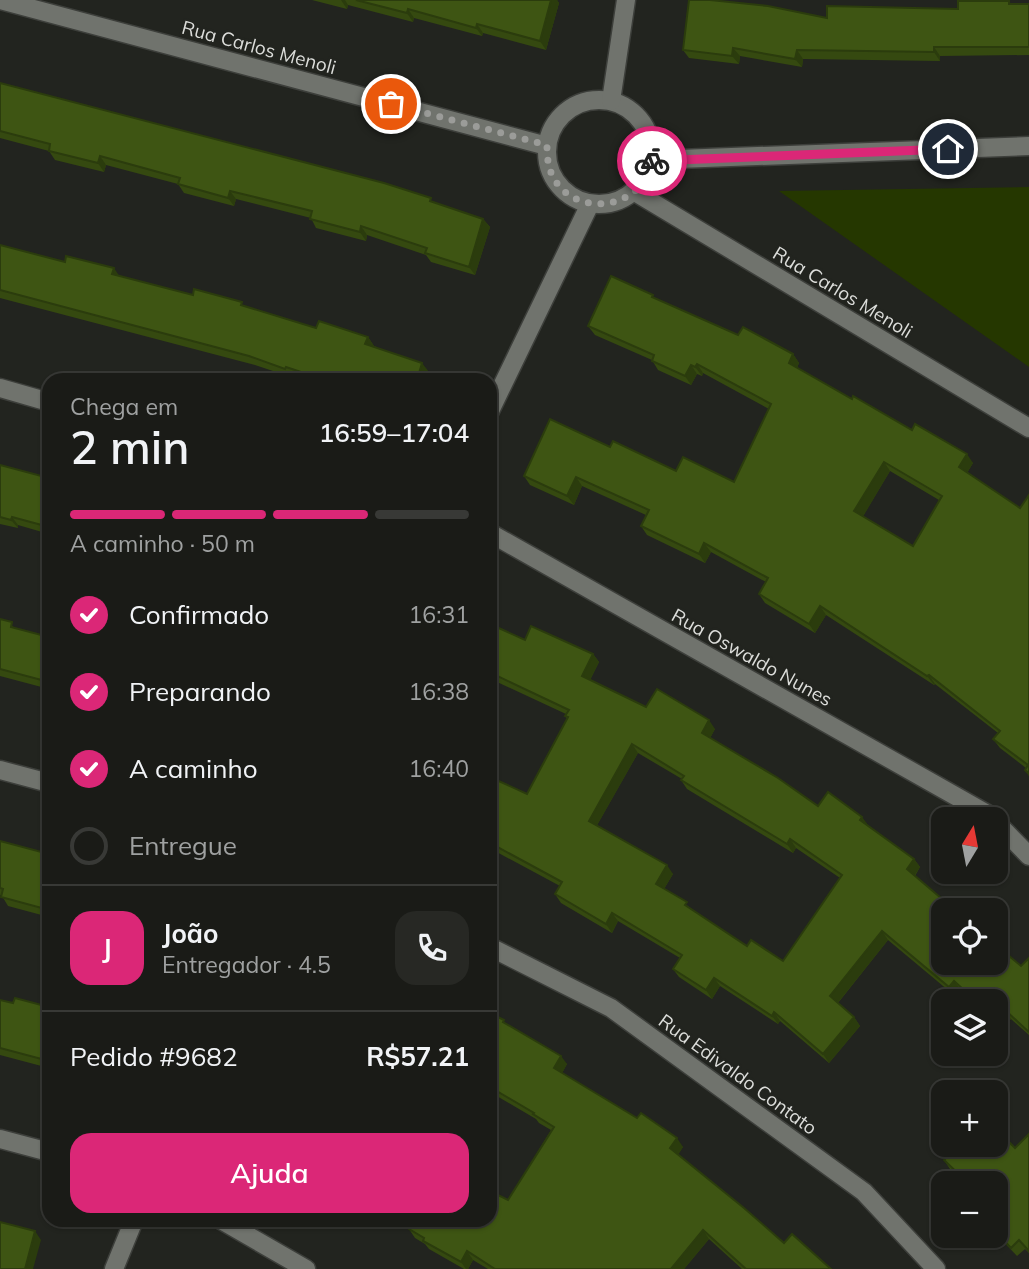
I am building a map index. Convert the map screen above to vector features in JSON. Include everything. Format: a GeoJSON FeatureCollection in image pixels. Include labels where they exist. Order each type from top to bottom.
{"type":"FeatureCollection","features":[{"type":"Feature","properties":{"kind":"street","name":"Rua Carlos Menoli"},"geometry":{"type":"LineString","coordinates":[[0,0],[547,145]]}},
{"type":"Feature","properties":{"kind":"street"},"geometry":{"type":"LineString","coordinates":[[611,101],[626,0]]}},
{"type":"Feature","properties":{"kind":"street"},"geometry":{"type":"LineString","coordinates":[[593,100],[611,101],[628,107],[641,120],[651,139],[651,167],[635,192],[606,204],[590,204],[575,199],[563,190],[553,177],[548,163],[547,145],[552,129],[561,115],[576,105],[593,100]]}},
{"type":"Feature","properties":{"kind":"street"},"geometry":{"type":"LineString","coordinates":[[652,160],[1029,146]]}},
{"type":"Feature","properties":{"kind":"street","name":"Rua Carlos Menoli"},"geometry":{"type":"LineString","coordinates":[[635,192],[1029,428]]}},
{"type":"Feature","properties":{"kind":"street"},"geometry":{"type":"LineString","coordinates":[[497,397],[590,204]]}},
{"type":"Feature","properties":{"kind":"street"},"geometry":{"type":"LineString","coordinates":[[0,388],[42,399]]}},
{"type":"Feature","properties":{"kind":"street","name":"Rua Oswaldo Nunes"},"geometry":{"type":"LineString","coordinates":[[497,537],[975,807]]}},
{"type":"Feature","properties":{"kind":"street"},"geometry":{"type":"LineString","coordinates":[[0,771],[42,781]]}},
{"type":"Feature","properties":{"kind":"street","name":"Rua Oswaldo Nunes"},"geometry":{"type":"LineString","coordinates":[[1008,834],[1029,856]]}},
{"type":"Feature","properties":{"kind":"street","name":"Rua Edivaldo Contato"},"geometry":{"type":"LineString","coordinates":[[497,951],[611,1008],[864,1192],[936,1269]]}},
{"type":"Feature","properties":{"kind":"street"},"geometry":{"type":"LineString","coordinates":[[0,1139],[42,1150]]}},
{"type":"Feature","properties":{"kind":"street"},"geometry":{"type":"LineString","coordinates":[[114,1269],[131,1227]]}},
{"type":"Feature","properties":{"kind":"street"},"geometry":{"type":"LineString","coordinates":[[233,1227],[306,1269]]}},
{"type":"Feature","properties":{"kind":"green space"},"geometry":{"type":"Polygon","coordinates":[[[1029,187],[1029,367],[779,191],[1029,187]]]}},
{"type":"Feature","properties":{"kind":"building"},"geometry":{"type":"Polygon","coordinates":[[[356,0],[551,0],[540,41],[477,24],[476,28],[408,9],[407,13],[356,0]]]}},
{"type":"Feature","properties":{"kind":"building"},"geometry":{"type":"Polygon","coordinates":[[[689,0],[768,6],[827,18],[827,6],[958,9],[958,1],[1009,1],[1009,4],[1029,4],[1029,47],[934,47],[934,52],[797,50],[795,59],[733,48],[732,56],[683,50],[689,0]]]}},
{"type":"Feature","properties":{"kind":"building"},"geometry":{"type":"Polygon","coordinates":[[[0,83],[384,183],[431,198],[430,201],[483,219],[469,267],[425,253],[427,248],[361,226],[360,232],[310,219],[312,211],[230,191],[228,198],[178,184],[180,178],[100,156],[98,163],[49,151],[50,144],[0,131],[0,83]]]}},
{"type":"Feature","properties":{"kind":"building"},"geometry":{"type":"Polygon","coordinates":[[[0,245],[65,262],[66,256],[114,268],[112,274],[193,295],[194,289],[242,302],[241,305],[316,328],[319,321],[368,337],[365,344],[422,363],[419,373],[304,373],[0,290],[0,245]]]}},
{"type":"Feature","properties":{"kind":"building"},"geometry":{"type":"Polygon","coordinates":[[[611,276],[738,335],[743,327],[793,354],[789,363],[852,399],[853,396],[912,430],[915,424],[967,454],[959,467],[1020,508],[1029,495],[1029,774],[1025,770],[1028,765],[993,739],[1000,731],[929,675],[820,606],[809,624],[759,594],[768,578],[704,543],[699,554],[641,526],[649,510],[576,477],[567,496],[524,476],[550,419],[610,447],[613,441],[676,471],[683,457],[734,482],[771,404],[697,364],[695,367],[691,365],[685,376],[652,361],[654,355],[588,326],[611,276]],[[884,462],[854,511],[913,546],[942,496],[884,462]]]}},
{"type":"Feature","properties":{"kind":"building"},"geometry":{"type":"Polygon","coordinates":[[[0,465],[42,476],[42,525],[12,517],[11,520],[0,517],[0,465]]]}},
{"type":"Feature","properties":{"kind":"building"},"geometry":{"type":"Polygon","coordinates":[[[0,619],[12,622],[11,627],[42,635],[42,680],[0,669],[0,619]]]}},
{"type":"Feature","properties":{"kind":"building"},"geometry":{"type":"Polygon","coordinates":[[[531,626],[593,654],[582,676],[646,707],[657,689],[709,720],[702,733],[778,778],[818,806],[828,792],[862,817],[860,820],[914,859],[907,869],[941,898],[931,898],[931,972],[882,931],[830,996],[854,1017],[823,1054],[774,1012],[772,1016],[714,978],[706,990],[673,969],[682,955],[612,913],[606,924],[555,894],[562,882],[497,847],[497,780],[527,794],[568,717],[565,716],[569,710],[497,676],[497,627],[525,640],[531,626]],[[632,744],[589,821],[667,865],[656,884],[687,902],[685,905],[747,946],[751,940],[783,961],[842,875],[790,839],[787,844],[681,780],[684,776],[632,744]]]}},
{"type":"Feature","properties":{"kind":"building"},"geometry":{"type":"Polygon","coordinates":[[[0,841],[42,852],[42,908],[1,897],[3,889],[0,888],[0,841]]]}},
{"type":"Feature","properties":{"kind":"building"},"geometry":{"type":"Polygon","coordinates":[[[1008,955],[1021,966],[1029,958],[1029,1032],[1008,1013],[1008,989],[963,989],[954,981],[949,987],[935,975],[1008,975],[1008,955]]]}},
{"type":"Feature","properties":{"kind":"building"},"geometry":{"type":"Polygon","coordinates":[[[15,998],[42,1005],[42,1059],[0,1048],[0,1000],[13,1003],[15,998]]]}},
{"type":"Feature","properties":{"kind":"building"},"geometry":{"type":"Polygon","coordinates":[[[497,1016],[561,1056],[554,1068],[637,1118],[641,1113],[677,1138],[670,1148],[784,1243],[792,1234],[831,1269],[746,1269],[703,1230],[671,1269],[495,1269],[467,1251],[461,1262],[423,1241],[424,1238],[409,1229],[497,1227],[497,1194],[508,1200],[554,1127],[497,1091],[497,1016]]]}},
{"type":"Feature","properties":{"kind":"building"},"geometry":{"type":"Polygon","coordinates":[[[1029,1134],[1029,1251],[1019,1240],[1011,1248],[1008,1245],[1008,1171],[955,1171],[944,1160],[947,1157],[1008,1157],[1008,1143],[1015,1148],[1029,1134]]]}},
{"type":"Feature","properties":{"kind":"building"},"geometry":{"type":"Polygon","coordinates":[[[0,1222],[35,1231],[25,1269],[0,1269],[0,1222]]]}},
{"type":"Feature","properties":{"kind":"way so far"},"geometry":{"type":"LineString","coordinates":[[391,104],[547,145],[548,163],[553,177],[563,190],[575,199],[590,204],[606,204],[635,192],[644,180],[652,161]]}},
{"type":"Feature","properties":{"kind":"route"},"geometry":{"type":"LineString","coordinates":[[652,161],[948,149]]}}]}
